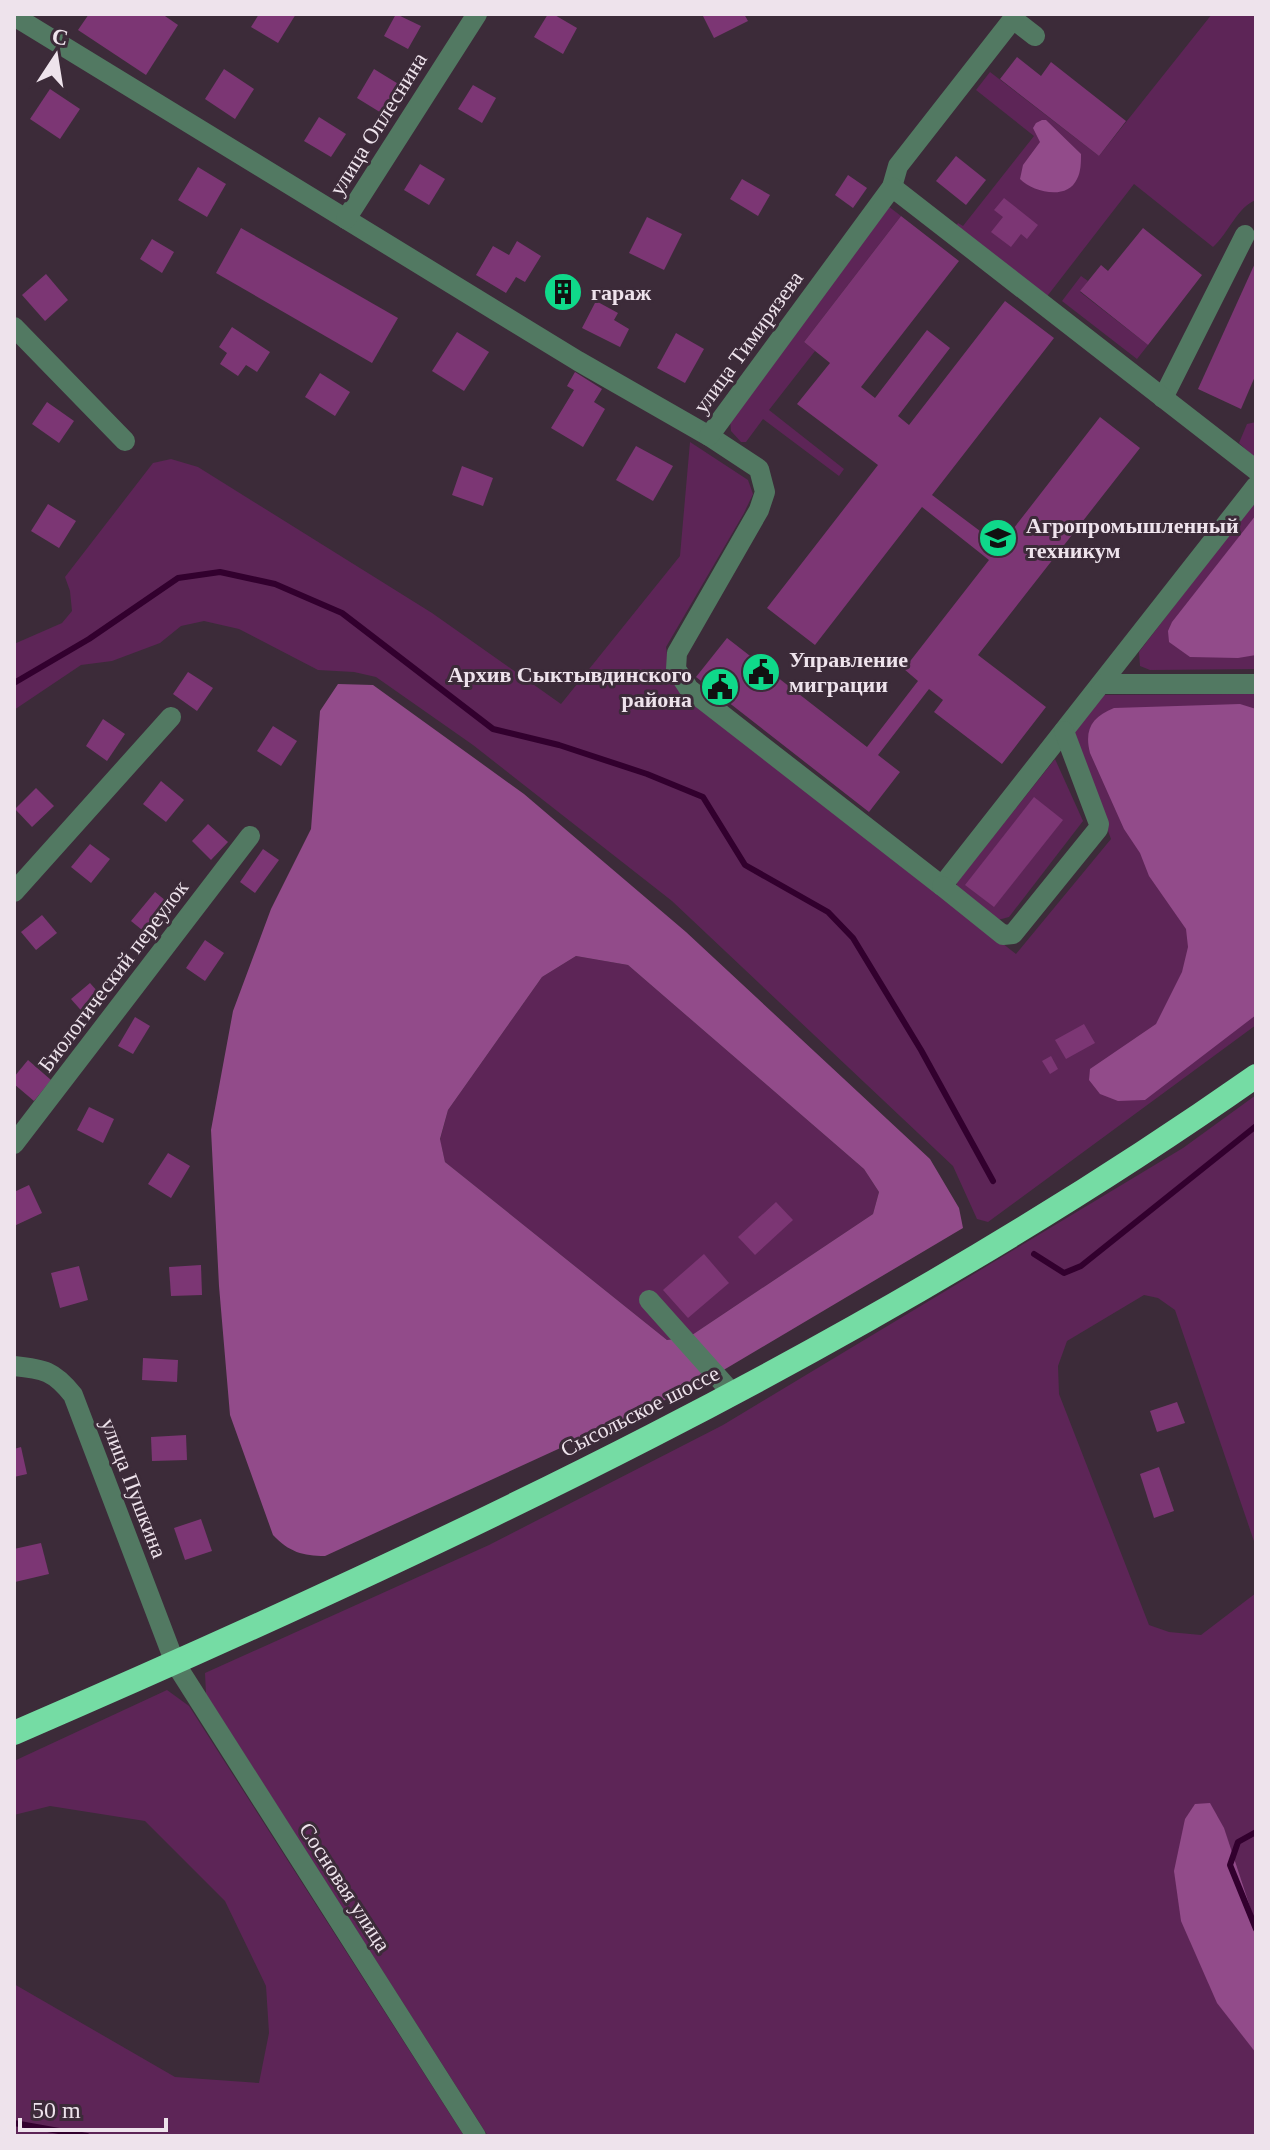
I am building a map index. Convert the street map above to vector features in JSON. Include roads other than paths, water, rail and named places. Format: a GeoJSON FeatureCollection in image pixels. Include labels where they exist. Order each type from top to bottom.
{"type":"FeatureCollection","features":[{"type":"Feature","properties":{"kind":"highway","name":"Сысольское шоссе"},"geometry":{"type":"LineString","coordinates":[[14,1733],[175,1663],[485,1517],[733,1394],[977,1257],[1175,1133],[1256,1076]]}},
{"type":"Feature","properties":{"kind":"street","name":"улица Оплеснина"},"geometry":{"type":"LineString","coordinates":[[346,219],[477,14]]}},
{"type":"Feature","properties":{"kind":"street","name":"улица Тимирязева"},"geometry":{"type":"LineString","coordinates":[[14,16],[578,361],[709,436],[892,187],[898,166],[1013,19],[1035,36]]}},
{"type":"Feature","properties":{"kind":"street"},"geometry":{"type":"LineString","coordinates":[[892,187],[1256,470]]}},
{"type":"Feature","properties":{"kind":"street"},"geometry":{"type":"LineString","coordinates":[[1163,398],[1245,235]]}},
{"type":"Feature","properties":{"kind":"street"},"geometry":{"type":"LineString","coordinates":[[14,327],[125,441]]}},
{"type":"Feature","properties":{"kind":"street"},"geometry":{"type":"LineString","coordinates":[[709,436],[759,469],[765,492],[759,510],[677,653],[676,669],[689,689],[1003,935],[1013,934],[1098,829],[1099,824],[1064,731]]}},
{"type":"Feature","properties":{"kind":"street"},"geometry":{"type":"LineString","coordinates":[[942,886],[1256,486]]}},
{"type":"Feature","properties":{"kind":"street"},"geometry":{"type":"LineString","coordinates":[[1101,684],[1256,684]]}},
{"type":"Feature","properties":{"kind":"street"},"geometry":{"type":"LineString","coordinates":[[14,892],[171,717]]}},
{"type":"Feature","properties":{"kind":"street","name":"Биологический переулок"},"geometry":{"type":"LineString","coordinates":[[14,1144],[250,836]]}},
{"type":"Feature","properties":{"kind":"street"},"geometry":{"type":"LineString","coordinates":[[649,1300],[733,1394]]}},
{"type":"Feature","properties":{"kind":"street","name":"улица Пушкина"},"geometry":{"type":"LineString","coordinates":[[14,1366],[39,1368],[58,1377],[73,1395],[175,1663]]}},
{"type":"Feature","properties":{"kind":"street","name":"Сосновая улица"},"geometry":{"type":"LineString","coordinates":[[175,1663],[476,2136]]}},
{"type":"Feature","properties":{"kind":"waterway"},"geometry":{"type":"LineString","coordinates":[[14,683],[89,639],[178,578],[220,572],[275,584],[342,613],[493,729],[559,745],[647,774],[703,797],[745,865],[828,912],[853,938],[921,1050],[993,1181]]}},
{"type":"Feature","properties":{"kind":"waterway"},"geometry":{"type":"LineString","coordinates":[[1034,1254],[1064,1273],[1081,1266],[1256,1126]]}},
{"type":"Feature","properties":{"kind":"waterway"},"geometry":{"type":"LineString","coordinates":[[1256,1832],[1238,1842],[1230,1865],[1256,1929]]}},
{"type":"Feature","properties":{"kind":"waterway"},"geometry":{"type":"LineString","coordinates":[[14,2123],[87,2136]]}},
{"type":"Feature","properties":{"kind":"place","name":"гараж"},"geometry":{"type":"Point","coordinates":[563,292]}},
{"type":"Feature","properties":{"kind":"place","name":"Агропромышленный техникум"},"geometry":{"type":"Point","coordinates":[998,538]}},
{"type":"Feature","properties":{"kind":"place","name":"Управление миграции"},"geometry":{"type":"Point","coordinates":[761,672]}},
{"type":"Feature","properties":{"kind":"place","name":"Архив Сыктывдинского района"},"geometry":{"type":"Point","coordinates":[720,687]}}]}
